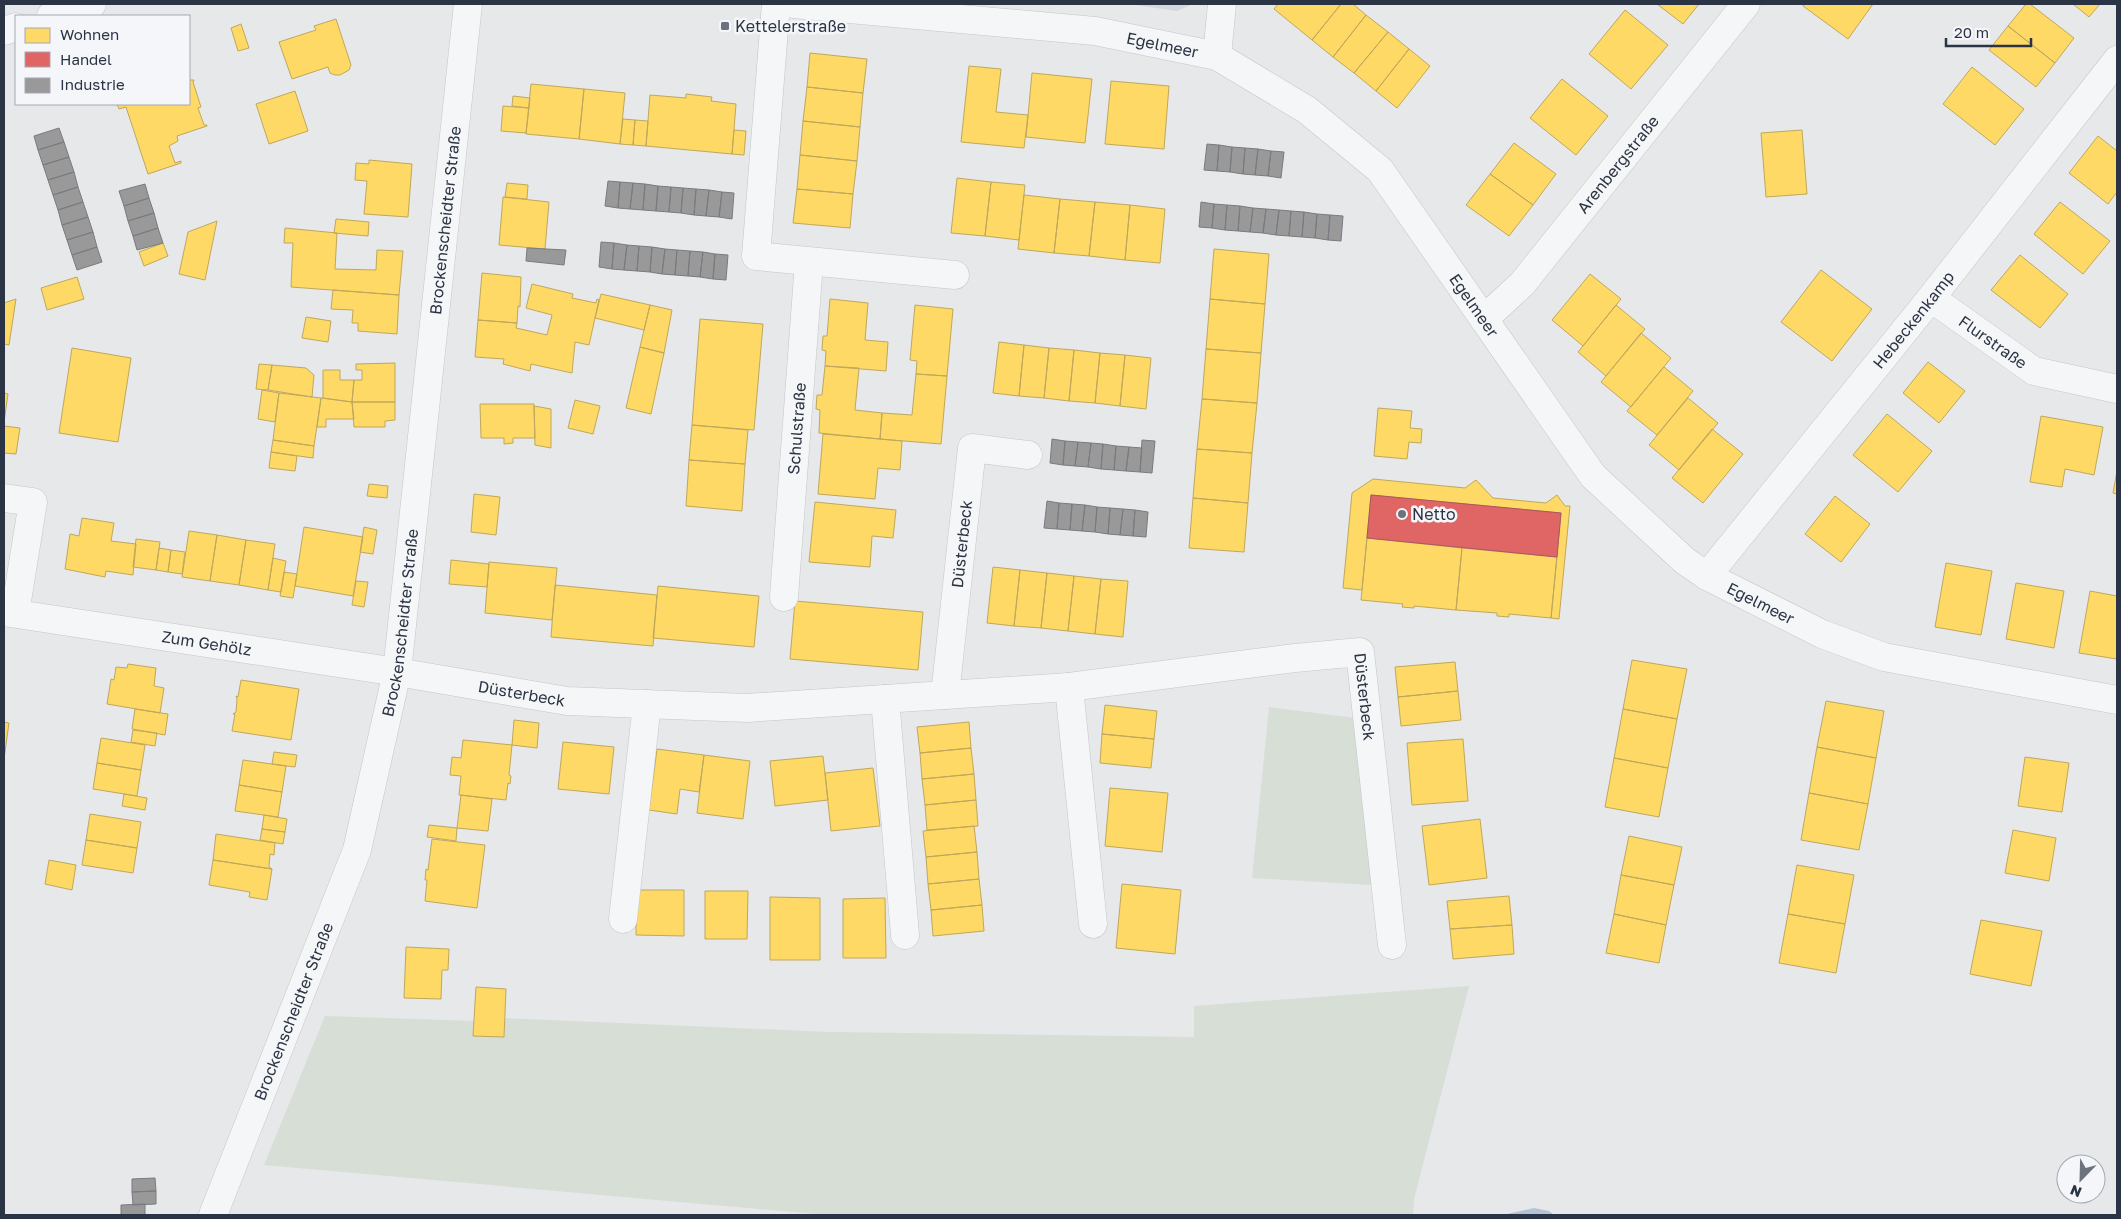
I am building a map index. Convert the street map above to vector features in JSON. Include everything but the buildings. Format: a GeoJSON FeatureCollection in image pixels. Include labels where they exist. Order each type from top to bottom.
{"type":"FeatureCollection","features":[{"type":"Feature","properties":{"kind":"street"},"geometry":{"type":"LineString","coordinates":[[54,15],[92,4]]}},
{"type":"Feature","properties":{"kind":"street","name":"Brockenscheidter Straße"},"geometry":{"type":"LineString","coordinates":[[214,1215],[357,850],[397,672],[468,4]]}},
{"type":"Feature","properties":{"kind":"street"},"geometry":{"type":"LineString","coordinates":[[776,4],[756,256],[955,275]]}},
{"type":"Feature","properties":{"kind":"street","name":"Egelmeer"},"geometry":{"type":"LineString","coordinates":[[794,4],[1095,31],[1217,56],[1307,110],[1380,170],[1593,476],[1685,561],[1707,576],[1822,634],[1884,657],[2117,700]]}},
{"type":"Feature","properties":{"kind":"street"},"geometry":{"type":"LineString","coordinates":[[1217,56],[1222,4]]}},
{"type":"Feature","properties":{"kind":"street","name":"Arenbergstraße"},"geometry":{"type":"LineString","coordinates":[[1484,319],[1522,284],[1746,4]]}},
{"type":"Feature","properties":{"kind":"street","name":"Hebeckenkamp"},"geometry":{"type":"LineString","coordinates":[[1707,576],[1931,298],[2117,60]]}},
{"type":"Feature","properties":{"kind":"street","name":"Schulstraße"},"geometry":{"type":"LineString","coordinates":[[784,597],[809,262]]}},
{"type":"Feature","properties":{"kind":"street","name":"Flurstraße"},"geometry":{"type":"LineString","coordinates":[[1931,298],[2034,371],[2117,389]]}},
{"type":"Feature","properties":{"kind":"street","name":"Düsterbeck"},"geometry":{"type":"LineString","coordinates":[[944,695],[972,448],[1028,454]]}},
{"type":"Feature","properties":{"kind":"street","name":"Zum Gehölz"},"geometry":{"type":"LineString","coordinates":[[4,498],[33,502],[10,612],[397,672]]}},
{"type":"Feature","properties":{"kind":"street","name":"Düsterbeck"},"geometry":{"type":"LineString","coordinates":[[397,672],[566,701],[747,708],[1069,687],[1296,658],[1360,652],[1392,945]]}},
{"type":"Feature","properties":{"kind":"street"},"geometry":{"type":"LineString","coordinates":[[1069,687],[1093,924]]}},
{"type":"Feature","properties":{"kind":"street"},"geometry":{"type":"LineString","coordinates":[[885,699],[905,935]]}},
{"type":"Feature","properties":{"kind":"street"},"geometry":{"type":"LineString","coordinates":[[623,919],[647,704]]}},
{"type":"Feature","properties":{"kind":"shaded area"},"geometry":{"type":"Polygon","coordinates":[[[1129,4],[1193,4],[1177,11],[1129,4]]]}},
{"type":"Feature","properties":{"kind":"shaded area"},"geometry":{"type":"Polygon","coordinates":[[[1269,707],[1355,718],[1372,885],[1252,878],[1269,707]]]}},
{"type":"Feature","properties":{"kind":"shaded area"},"geometry":{"type":"Polygon","coordinates":[[[1469,986],[1414,1199],[1413,1215],[827,1215],[264,1165],[325,1016],[474,1021],[473,1036],[504,1037],[505,1018],[830,1032],[1194,1037],[1194,1006],[1469,986]]]}},
{"type":"Feature","properties":{"kind":"water"},"geometry":{"type":"Polygon","coordinates":[[[1534,1208],[1549,1211],[1554,1215],[1503,1215],[1534,1208]]]}},
{"type":"Feature","properties":{"kind":"place","name":"Kettelerstraße"},"geometry":{"type":"Point","coordinates":[725,26]}},
{"type":"Feature","properties":{"kind":"place","name":"Netto"},"geometry":{"type":"Point","coordinates":[1402,514]}}]}
